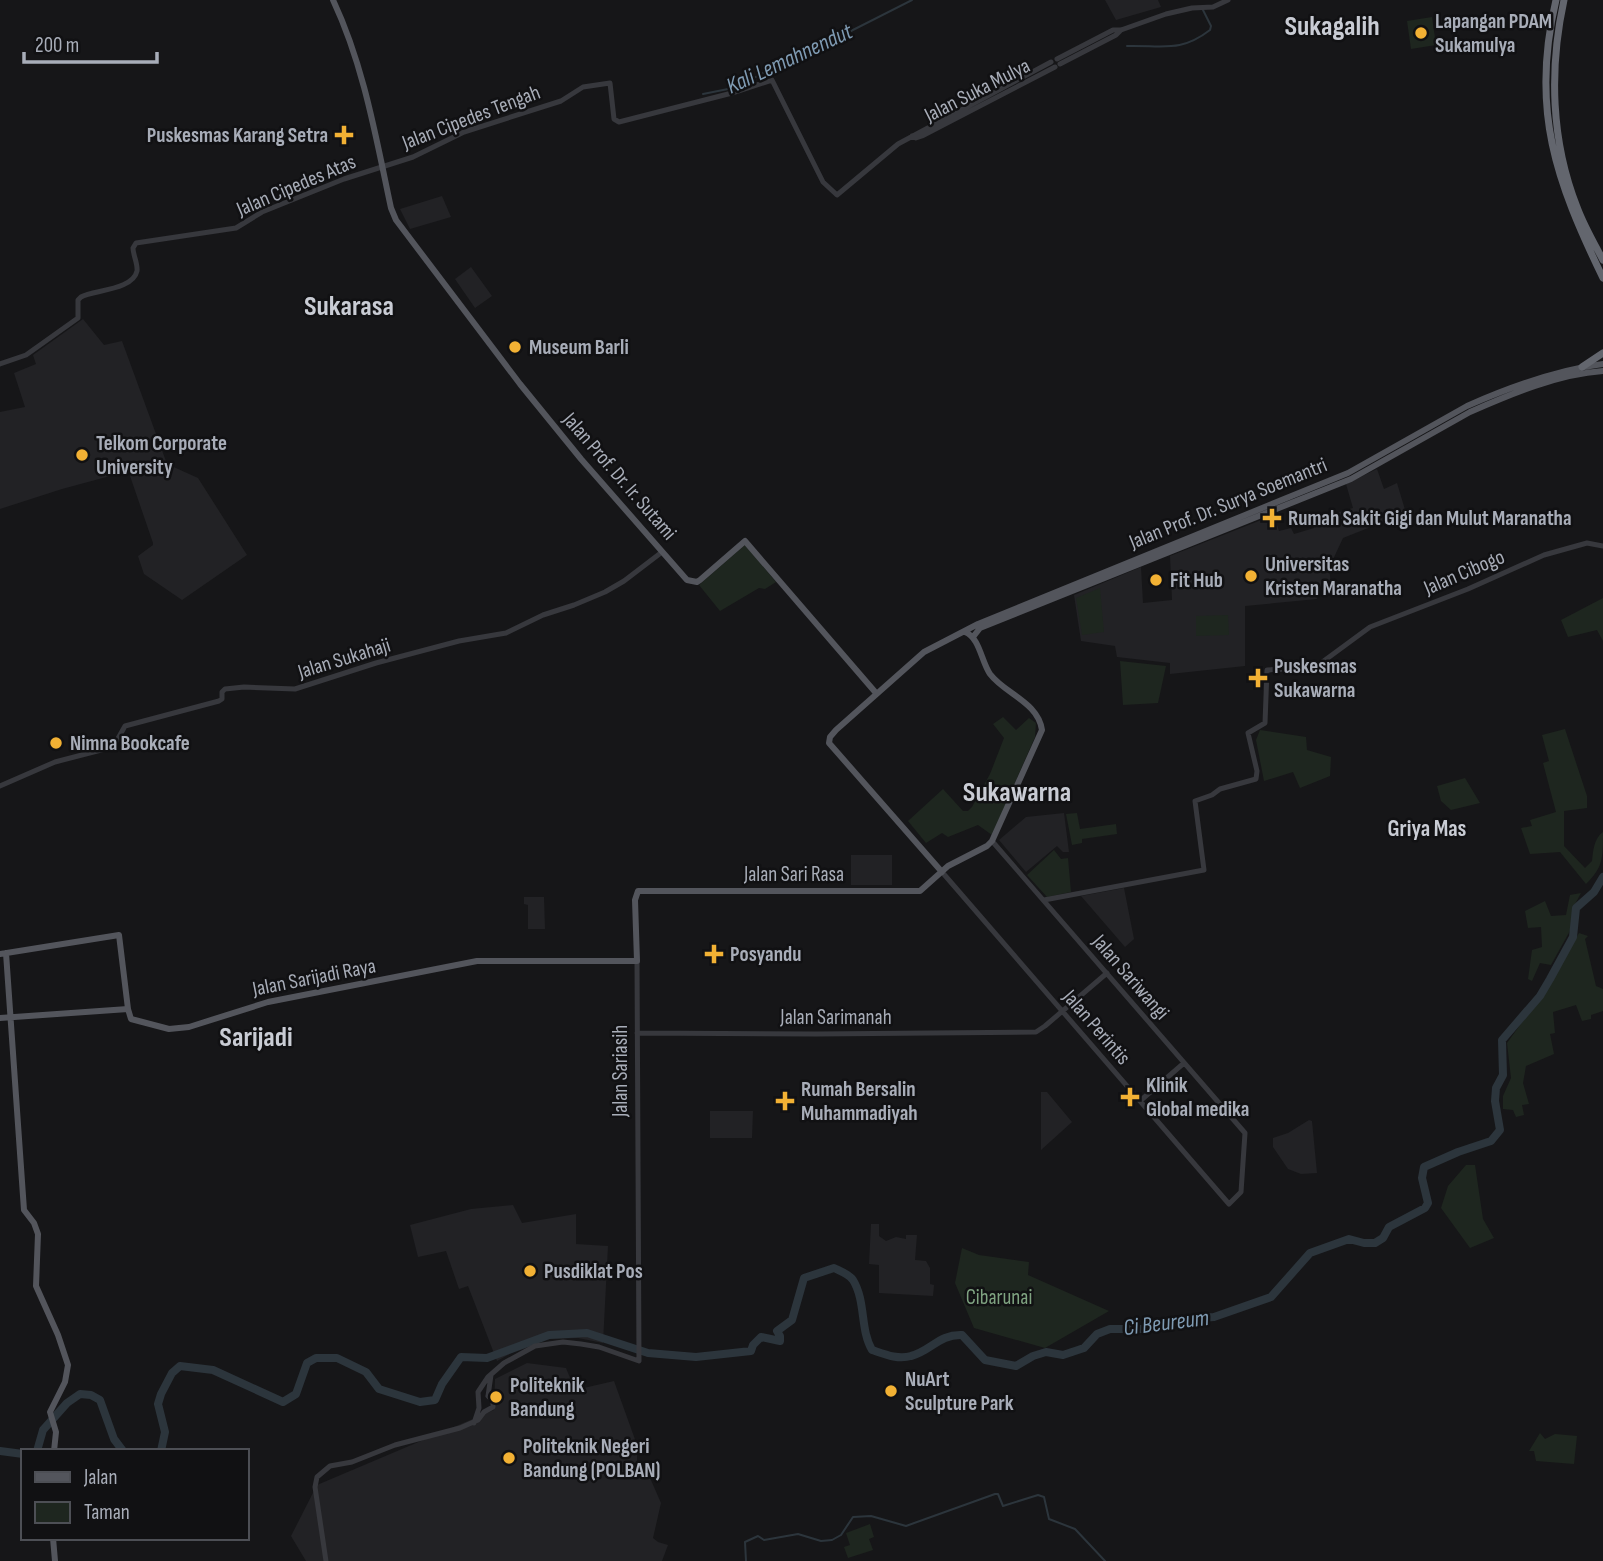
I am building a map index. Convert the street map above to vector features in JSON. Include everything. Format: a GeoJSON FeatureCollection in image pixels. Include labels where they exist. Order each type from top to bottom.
{"type":"FeatureCollection","features":[{"type":"Feature","properties":{"kind":"highway"},"geometry":{"type":"LineString","coordinates":[[1556,0],[1550,24],[1545,86],[1548,128],[1564,193],[1603,278]]}},
{"type":"Feature","properties":{"kind":"highway"},"geometry":{"type":"LineString","coordinates":[[1564,0],[1559,26],[1555,86],[1561,156],[1577,209],[1603,261]]}},
{"type":"Feature","properties":{"kind":"highway"},"geometry":{"type":"LineString","coordinates":[[1582,367],[1603,353]]}},
{"type":"Feature","properties":{"kind":"main road","name":"Jalan Prof. Dr. Ir. Sutami"},"geometry":{"type":"LineString","coordinates":[[333,0],[348,33],[368,101],[391,208],[410,240],[520,384],[687,580],[696,582],[745,541],[876,694]]}},
{"type":"Feature","properties":{"kind":"main road","name":"Jalan Prof. Dr. Surya Soemantri"},"geometry":{"type":"LineString","coordinates":[[942,872],[829,743],[836,730],[924,652],[978,624],[1348,473],[1467,406],[1539,379],[1603,364]]}},
{"type":"Feature","properties":{"kind":"main road","name":"Jalan Prof. Dr. Surya Soemantri"},"geometry":{"type":"LineString","coordinates":[[973,637],[980,628],[1351,479],[1489,403],[1572,376],[1603,371]]}},
{"type":"Feature","properties":{"kind":"main road"},"geometry":{"type":"LineString","coordinates":[[965,632],[973,637],[988,672],[1032,709],[1042,730],[992,841]]}},
{"type":"Feature","properties":{"kind":"main road","name":"Jalan Sari Rasa"},"geometry":{"type":"LineString","coordinates":[[638,891],[920,891],[942,872],[992,841]]}},
{"type":"Feature","properties":{"kind":"main road","name":"Jalan Sariasih"},"geometry":{"type":"LineString","coordinates":[[637,961],[635,900],[638,891]]}},
{"type":"Feature","properties":{"kind":"main road"},"geometry":{"type":"LineString","coordinates":[[0,1018],[9,1018],[128,1009],[119,935],[3,954],[9,1018],[24,1210],[38,1234],[36,1286],[68,1365],[65,1382],[51,1406],[56,1438],[54,1449]]}},
{"type":"Feature","properties":{"kind":"main road","name":"Jalan Sarijadi Raya"},"geometry":{"type":"LineString","coordinates":[[128,1009],[133,1020],[174,1029],[268,1002],[385,981],[465,962],[637,961]]}},
{"type":"Feature","properties":{"kind":"main road"},"geometry":{"type":"LineString","coordinates":[[52,1540],[55,1561]]}},
{"type":"Feature","properties":{"kind":"street","name":"Jalan Suka Mulya"},"geometry":{"type":"LineString","coordinates":[[837,195],[898,144],[912,136],[922,136],[1113,30],[1121,30],[1166,13],[1208,8],[1227,0]]}},
{"type":"Feature","properties":{"kind":"street","name":"Jalan Cipedes Tengah"},"geometry":{"type":"LineString","coordinates":[[382,166],[413,157],[464,132],[561,101],[583,87],[610,82],[614,119],[619,122],[732,93],[769,79],[774,82],[823,182],[837,195]]}},
{"type":"Feature","properties":{"kind":"street","name":"Jalan Cipedes Atas"},"geometry":{"type":"LineString","coordinates":[[0,364],[26,355],[78,318],[81,297],[117,287],[134,275],[137,270],[133,248],[136,243],[236,228],[262,212],[382,166]]}},
{"type":"Feature","properties":{"kind":"street","name":"Jalan Cibogo"},"geometry":{"type":"LineString","coordinates":[[1044,900],[1204,870],[1195,801],[1220,789],[1256,779],[1257,771],[1248,733],[1265,720],[1267,670],[1309,668],[1321,663],[1370,627],[1468,589],[1544,555],[1587,543],[1603,545]]}},
{"type":"Feature","properties":{"kind":"street","name":"Jalan Sukahaji"},"geometry":{"type":"LineString","coordinates":[[0,786],[55,762],[105,749],[116,742],[125,726],[219,701],[225,689],[295,689],[376,663],[459,641],[506,633],[542,615],[605,592],[663,552]]}},
{"type":"Feature","properties":{"kind":"street","name":"Jalan Sariwangi"},"geometry":{"type":"LineString","coordinates":[[992,841],[1245,1133],[1241,1192],[1229,1204]]}},
{"type":"Feature","properties":{"kind":"street","name":"Jalan Perintis"},"geometry":{"type":"LineString","coordinates":[[942,872],[1229,1204]]}},
{"type":"Feature","properties":{"kind":"street","name":"Jalan Sariasih"},"geometry":{"type":"LineString","coordinates":[[491,1375],[523,1351],[550,1342],[599,1347],[639,1358],[637,961]]}},
{"type":"Feature","properties":{"kind":"street"},"geometry":{"type":"LineString","coordinates":[[1062,1011],[1107,973]]}},
{"type":"Feature","properties":{"kind":"street","name":"Jalan Sarimanah"},"geometry":{"type":"LineString","coordinates":[[637,1033],[1036,1032],[1062,1011]]}},
{"type":"Feature","properties":{"kind":"street"},"geometry":{"type":"LineString","coordinates":[[1140,1101],[1184,1063]]}},
{"type":"Feature","properties":{"kind":"street"},"geometry":{"type":"LineString","coordinates":[[488,1396],[491,1375]]}},
{"type":"Feature","properties":{"kind":"street"},"geometry":{"type":"LineString","coordinates":[[326,1561],[315,1487],[321,1471],[330,1466],[372,1456],[395,1445],[448,1433],[474,1423],[482,1410],[478,1392],[491,1375]]}},
{"type":"Feature","properties":{"kind":"street"},"geometry":{"type":"LineString","coordinates":[[480,1399],[488,1396]]}},
{"type":"Feature","properties":{"kind":"street"},"geometry":{"type":"LineString","coordinates":[[482,1410],[490,1411],[494,1405],[488,1396]]}},
{"type":"Feature","properties":{"kind":"shaded area"},"geometry":{"type":"Polygon","coordinates":[[[1105,0],[1158,0],[1161,7],[1116,20],[1105,0]]]}},
{"type":"Feature","properties":{"kind":"shaded area"},"geometry":{"type":"Polygon","coordinates":[[[442,196],[451,217],[410,229],[400,209],[442,196]]]}},
{"type":"Feature","properties":{"kind":"shaded area"},"geometry":{"type":"Polygon","coordinates":[[[471,267],[492,296],[475,308],[455,279],[471,267]]]}},
{"type":"Feature","properties":{"kind":"shaded area","name":"Telkom Corporate University"},"geometry":{"type":"Polygon","coordinates":[[[83,319],[104,345],[122,341],[167,464],[198,478],[247,555],[182,600],[144,574],[138,556],[153,543],[129,473],[62,489],[0,509],[0,412],[25,407],[14,373],[36,364],[33,355],[83,319]]]}},
{"type":"Feature","properties":{"kind":"shaded area","name":"Universitas Kristen Maranatha"},"geometry":{"type":"Polygon","coordinates":[[[1377,469],[1384,489],[1397,483],[1406,513],[1343,538],[1329,568],[1331,584],[1315,588],[1317,599],[1245,606],[1245,666],[1170,674],[1170,663],[1117,657],[1115,646],[1081,641],[1074,595],[1141,567],[1143,603],[1172,600],[1170,556],[1274,515],[1279,531],[1291,528],[1294,534],[1314,528],[1312,520],[1353,508],[1346,484],[1377,469]]]}},
{"type":"Feature","properties":{"kind":"shaded area"},"geometry":{"type":"Polygon","coordinates":[[[1064,813],[1069,852],[1063,852],[1057,846],[1026,872],[999,840],[1026,817],[1064,813]]]}},
{"type":"Feature","properties":{"kind":"shaded area"},"geometry":{"type":"Polygon","coordinates":[[[851,855],[892,855],[892,885],[851,885],[851,855]]]}},
{"type":"Feature","properties":{"kind":"shaded area"},"geometry":{"type":"Polygon","coordinates":[[[1124,888],[1134,939],[1125,947],[1081,896],[1124,888]]]}},
{"type":"Feature","properties":{"kind":"shaded area"},"geometry":{"type":"Polygon","coordinates":[[[524,897],[544,897],[545,929],[528,929],[528,905],[524,904],[524,897]]]}},
{"type":"Feature","properties":{"kind":"shaded area"},"geometry":{"type":"Polygon","coordinates":[[[1041,1092],[1047,1092],[1072,1122],[1041,1150],[1041,1092]]]}},
{"type":"Feature","properties":{"kind":"shaded area"},"geometry":{"type":"Polygon","coordinates":[[[710,1111],[753,1111],[752,1138],[710,1138],[710,1111]]]}},
{"type":"Feature","properties":{"kind":"shaded area"},"geometry":{"type":"Polygon","coordinates":[[[1309,1120],[1312,1121],[1317,1173],[1301,1174],[1288,1169],[1273,1147],[1273,1138],[1288,1133],[1309,1120]]]}},
{"type":"Feature","properties":{"kind":"shaded area","name":"Pusdiklat Pos"},"geometry":{"type":"Polygon","coordinates":[[[513,1205],[522,1223],[576,1214],[576,1244],[608,1246],[603,1343],[578,1338],[545,1339],[520,1348],[497,1361],[468,1286],[459,1289],[446,1251],[418,1257],[410,1225],[471,1209],[513,1205]]]}},
{"type":"Feature","properties":{"kind":"shaded area"},"geometry":{"type":"Polygon","coordinates":[[[871,1224],[879,1224],[879,1236],[886,1241],[917,1235],[915,1260],[926,1261],[930,1268],[930,1284],[934,1285],[933,1296],[879,1293],[879,1265],[869,1264],[871,1224]]]}},
{"type":"Feature","properties":{"kind":"shaded area","name":"Politeknik Negeri Bandung (POLBAN)"},"geometry":{"type":"Polygon","coordinates":[[[527,1363],[566,1368],[575,1390],[614,1381],[637,1445],[637,1474],[647,1471],[661,1503],[653,1538],[668,1545],[662,1561],[306,1561],[291,1536],[317,1485],[494,1410],[495,1379],[527,1363]]]}},
{"type":"Feature","properties":{"kind":"green space","name":"Lapangan PDAM Sukamulya"},"geometry":{"type":"Polygon","coordinates":[[[1432,17],[1436,45],[1411,49],[1407,21],[1432,17]]]}},
{"type":"Feature","properties":{"kind":"green space"},"geometry":{"type":"Polygon","coordinates":[[[745,545],[776,582],[765,589],[759,588],[720,611],[699,585],[745,545]]]}},
{"type":"Feature","properties":{"kind":"green space"},"geometry":{"type":"Polygon","coordinates":[[[1100,588],[1104,632],[1082,635],[1076,598],[1100,588]]]}},
{"type":"Feature","properties":{"kind":"green space"},"geometry":{"type":"Polygon","coordinates":[[[1603,598],[1603,641],[1597,630],[1568,637],[1561,620],[1603,598]]]}},
{"type":"Feature","properties":{"kind":"green space"},"geometry":{"type":"Polygon","coordinates":[[[1228,615],[1229,635],[1196,636],[1196,616],[1228,615]]]}},
{"type":"Feature","properties":{"kind":"green space"},"geometry":{"type":"Polygon","coordinates":[[[1120,661],[1166,666],[1158,703],[1123,705],[1120,661]]]}},
{"type":"Feature","properties":{"kind":"green space"},"geometry":{"type":"Polygon","coordinates":[[[1003,717],[1016,730],[1029,718],[1036,723],[1035,737],[992,835],[978,825],[948,837],[942,833],[926,843],[908,821],[943,789],[963,811],[972,807],[990,774],[1004,738],[993,724],[1003,717]]]}},
{"type":"Feature","properties":{"kind":"green space"},"geometry":{"type":"Polygon","coordinates":[[[1565,729],[1587,796],[1587,808],[1564,811],[1564,846],[1585,868],[1592,861],[1596,841],[1603,832],[1601,862],[1586,884],[1560,852],[1530,854],[1521,828],[1532,826],[1530,820],[1556,812],[1543,763],[1549,761],[1542,735],[1565,729]]]}},
{"type":"Feature","properties":{"kind":"green space"},"geometry":{"type":"Polygon","coordinates":[[[1260,730],[1306,737],[1307,750],[1331,757],[1330,776],[1300,788],[1293,772],[1264,781],[1256,740],[1260,730]]]}},
{"type":"Feature","properties":{"kind":"green space"},"geometry":{"type":"Polygon","coordinates":[[[1465,778],[1480,803],[1451,810],[1441,801],[1437,786],[1465,778]]]}},
{"type":"Feature","properties":{"kind":"green space"},"geometry":{"type":"Polygon","coordinates":[[[1077,813],[1080,829],[1116,824],[1117,834],[1082,839],[1082,843],[1072,845],[1066,814],[1077,813]]]}},
{"type":"Feature","properties":{"kind":"green space"},"geometry":{"type":"Polygon","coordinates":[[[1054,850],[1061,859],[1068,858],[1071,892],[1047,897],[1027,875],[1054,850]]]}},
{"type":"Feature","properties":{"kind":"green space"},"geometry":{"type":"Polygon","coordinates":[[[1581,893],[1574,906],[1571,929],[1551,965],[1540,963],[1532,981],[1528,979],[1532,950],[1542,947],[1541,927],[1528,928],[1525,911],[1545,901],[1551,916],[1566,915],[1570,895],[1581,893]]]}},
{"type":"Feature","properties":{"kind":"green space"},"geometry":{"type":"Polygon","coordinates":[[[1579,933],[1588,936],[1585,939],[1596,986],[1603,989],[1603,1011],[1582,1021],[1576,1005],[1553,1012],[1555,1033],[1550,1034],[1554,1054],[1526,1066],[1523,1083],[1529,1104],[1522,1105],[1524,1115],[1516,1117],[1513,1110],[1503,1109],[1503,1096],[1511,1078],[1507,1043],[1546,989],[1579,933]]]}},
{"type":"Feature","properties":{"kind":"green space"},"geometry":{"type":"Polygon","coordinates":[[[1466,1165],[1475,1165],[1483,1219],[1494,1238],[1470,1248],[1441,1208],[1448,1186],[1466,1165]]]}},
{"type":"Feature","properties":{"kind":"green space","name":"Cibarunai"},"geometry":{"type":"Polygon","coordinates":[[[962,1248],[979,1255],[1029,1262],[1028,1275],[1109,1311],[1045,1348],[974,1328],[955,1283],[962,1248]]]}},
{"type":"Feature","properties":{"kind":"green space"},"geometry":{"type":"Polygon","coordinates":[[[1540,1433],[1545,1439],[1555,1434],[1577,1436],[1574,1464],[1536,1461],[1534,1451],[1529,1451],[1540,1433]]]}},
{"type":"Feature","properties":{"kind":"green space"},"geometry":{"type":"Polygon","coordinates":[[[870,1524],[874,1537],[869,1539],[873,1550],[848,1558],[844,1547],[850,1545],[846,1533],[870,1524]]]}},
{"type":"Feature","properties":{"kind":"waterway","name":"Kali Lemahnendut"},"geometry":{"type":"LineString","coordinates":[[703,94],[738,87],[827,37],[847,33],[912,0]]}},
{"type":"Feature","properties":{"kind":"waterway"},"geometry":{"type":"LineString","coordinates":[[1127,46],[1171,46],[1189,42],[1210,30],[1211,26],[1203,10]]}},
{"type":"Feature","properties":{"kind":"waterway","name":"Ci Beureum"},"geometry":{"type":"LineString","coordinates":[[161,1449],[165,1432],[158,1404],[172,1373],[180,1366],[213,1370],[283,1402],[296,1394],[307,1363],[316,1358],[337,1358],[366,1372],[379,1389],[420,1402],[435,1400],[442,1384],[461,1357],[487,1358],[549,1335],[587,1333],[648,1353],[696,1357],[751,1351],[761,1337],[780,1341],[777,1331],[792,1320],[804,1278],[834,1268],[849,1276],[857,1288],[872,1350],[906,1357],[918,1354],[947,1337],[962,1335],[985,1360],[1016,1366],[1046,1352],[1063,1355],[1084,1348],[1097,1334],[1110,1329],[1149,1329],[1188,1319],[1214,1317],[1271,1297],[1310,1253],[1349,1239],[1375,1243],[1383,1238],[1389,1227],[1425,1208],[1428,1203],[1422,1178],[1424,1167],[1491,1141],[1500,1130],[1495,1101],[1496,1088],[1503,1075],[1502,1040],[1540,996],[1573,937],[1576,908],[1594,892],[1603,877]]}},
{"type":"Feature","properties":{"kind":"waterway","name":"Ci Beureum"},"geometry":{"type":"LineString","coordinates":[[38,1449],[43,1430],[67,1403],[80,1394],[91,1395],[100,1400],[114,1439],[122,1449]]}},
{"type":"Feature","properties":{"kind":"waterway","name":"Ci Beureum"},"geometry":{"type":"LineString","coordinates":[[0,1451],[21,1454]]}},
{"type":"Feature","properties":{"kind":"waterway"},"geometry":{"type":"LineString","coordinates":[[746,1561],[745,1542],[758,1536],[764,1540],[798,1534],[821,1541],[832,1540],[841,1535],[853,1517],[871,1516],[906,1526],[995,1494],[998,1494],[1003,1506],[1038,1495],[1044,1497],[1049,1519],[1075,1529],[1105,1561]]}},
{"type":"Feature","properties":{"kind":"place","name":"Lapangan PDAM Sukamulya"},"geometry":{"type":"Point","coordinates":[1421,33]}},
{"type":"Feature","properties":{"kind":"place","name":"Puskesmas Karang Setra"},"geometry":{"type":"Point","coordinates":[344,135]}},
{"type":"Feature","properties":{"kind":"place","name":"Museum Barli"},"geometry":{"type":"Point","coordinates":[515,347]}},
{"type":"Feature","properties":{"kind":"place","name":"Telkom Corporate University"},"geometry":{"type":"Point","coordinates":[82,455]}},
{"type":"Feature","properties":{"kind":"place","name":"Rumah Sakit Gigi dan Mulut Maranatha"},"geometry":{"type":"Point","coordinates":[1272,518]}},
{"type":"Feature","properties":{"kind":"place","name":"Universitas Kristen Maranatha"},"geometry":{"type":"Point","coordinates":[1251,576]}},
{"type":"Feature","properties":{"kind":"place","name":"Fit Hub"},"geometry":{"type":"Point","coordinates":[1156,580]}},
{"type":"Feature","properties":{"kind":"place","name":"Puskesmas Sukawarna"},"geometry":{"type":"Point","coordinates":[1258,678]}},
{"type":"Feature","properties":{"kind":"place","name":"Nimna Bookcafe"},"geometry":{"type":"Point","coordinates":[56,743]}},
{"type":"Feature","properties":{"kind":"place","name":"Posyandu"},"geometry":{"type":"Point","coordinates":[714,954]}},
{"type":"Feature","properties":{"kind":"place","name":"Klinik Global medika"},"geometry":{"type":"Point","coordinates":[1130,1097]}},
{"type":"Feature","properties":{"kind":"place","name":"Rumah Bersalin Muhammadiyah"},"geometry":{"type":"Point","coordinates":[785,1101]}},
{"type":"Feature","properties":{"kind":"place","name":"Pusdiklat Pos"},"geometry":{"type":"Point","coordinates":[530,1271]}},
{"type":"Feature","properties":{"kind":"place","name":"NuArt Sculpture Park"},"geometry":{"type":"Point","coordinates":[891,1391]}},
{"type":"Feature","properties":{"kind":"place","name":"Politeknik Bandung"},"geometry":{"type":"Point","coordinates":[496,1397]}},
{"type":"Feature","properties":{"kind":"place","name":"Politeknik Negeri Bandung (POLBAN)"},"geometry":{"type":"Point","coordinates":[509,1458]}},
{"type":"Feature","properties":{"kind":"district","name":"Sukagalih"},"geometry":{"type":"Point","coordinates":[1332,25]}},
{"type":"Feature","properties":{"kind":"district","name":"Sukarasa"},"geometry":{"type":"Point","coordinates":[349,305]}},
{"type":"Feature","properties":{"kind":"district","name":"Sukawarna"},"geometry":{"type":"Point","coordinates":[1017,791]}},
{"type":"Feature","properties":{"kind":"district","name":"Griya Mas"},"geometry":{"type":"Point","coordinates":[1427,828]}},
{"type":"Feature","properties":{"kind":"district","name":"Sarijadi"},"geometry":{"type":"Point","coordinates":[256,1036]}}]}
